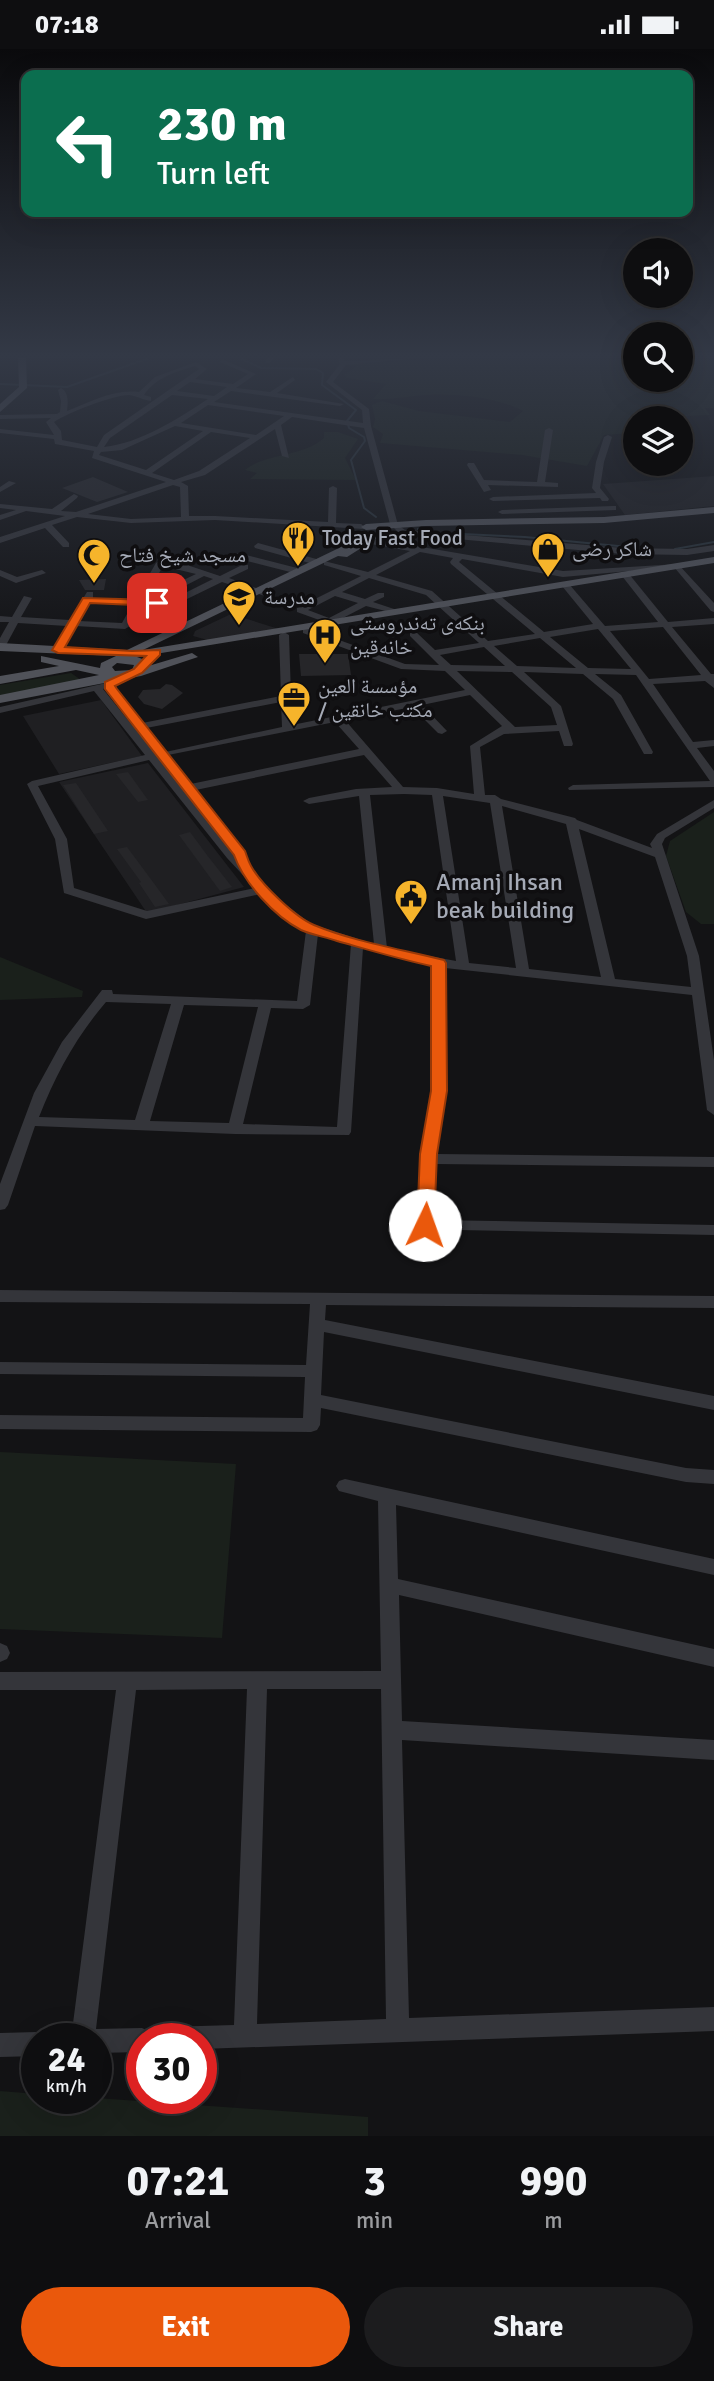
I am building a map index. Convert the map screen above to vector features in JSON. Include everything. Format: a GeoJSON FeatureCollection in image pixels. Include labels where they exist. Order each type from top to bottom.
{"type":"FeatureCollection","features":[{"type":"Feature","properties":{"kind":"main road"},"geometry":{"type":"LineString","coordinates":[[395,526],[586,523],[714,512]]}},
{"type":"Feature","properties":{"kind":"main road"},"geometry":{"type":"LineString","coordinates":[[120,671],[261,591],[322,562],[362,535],[395,526],[622,519],[714,512]]}},
{"type":"Feature","properties":{"kind":"main road"},"geometry":{"type":"LineString","coordinates":[[0,699],[284,635],[567,581],[714,561]]}},
{"type":"Feature","properties":{"kind":"main road"},"geometry":{"type":"LineString","coordinates":[[567,581],[626,576],[714,561]]}},
{"type":"Feature","properties":{"kind":"main road"},"geometry":{"type":"LineString","coordinates":[[0,656],[26,657],[120,671],[156,652],[183,633],[298,571],[322,562]]}},
{"type":"Feature","properties":{"kind":"main road"},"geometry":{"type":"LineString","coordinates":[[0,647],[58,650],[120,671],[156,652],[443,606]]}},
{"type":"Feature","properties":{"kind":"main road"},"geometry":{"type":"LineString","coordinates":[[183,633],[188,642],[209,645]]}},
{"type":"Feature","properties":{"kind":"main road"},"geometry":{"type":"LineString","coordinates":[[23,676],[35,669],[35,664],[26,657]]}},
{"type":"Feature","properties":{"kind":"main road"},"geometry":{"type":"LineString","coordinates":[[0,680],[78,666]]}},
{"type":"Feature","properties":{"kind":"street"},"geometry":{"type":"LineString","coordinates":[[96,455],[184,486],[186,519]]}},
{"type":"Feature","properties":{"kind":"street"},"geometry":{"type":"LineString","coordinates":[[147,473],[172,455]]}},
{"type":"Feature","properties":{"kind":"street"},"geometry":{"type":"LineString","coordinates":[[0,540],[176,483],[202,473],[229,455]]}},
{"type":"Feature","properties":{"kind":"street"},"geometry":{"type":"LineString","coordinates":[[375,455],[395,526],[402,533],[623,551],[687,552],[714,548]]}},
{"type":"Feature","properties":{"kind":"street"},"geometry":{"type":"LineString","coordinates":[[541,485],[545,455]]}},
{"type":"Feature","properties":{"kind":"street"},"geometry":{"type":"LineString","coordinates":[[602,455],[596,488],[622,519]]}},
{"type":"Feature","properties":{"kind":"street"},"geometry":{"type":"LineString","coordinates":[[471,465],[509,523]]}},
{"type":"Feature","properties":{"kind":"street"},"geometry":{"type":"LineString","coordinates":[[482,482],[555,485]]}},
{"type":"Feature","properties":{"kind":"street"},"geometry":{"type":"LineString","coordinates":[[0,490],[12,483]]}},
{"type":"Feature","properties":{"kind":"street"},"geometry":{"type":"LineString","coordinates":[[332,526],[333,488]]}},
{"type":"Feature","properties":{"kind":"street"},"geometry":{"type":"LineString","coordinates":[[493,499],[602,495]]}},
{"type":"Feature","properties":{"kind":"street"},"geometry":{"type":"LineString","coordinates":[[54,512],[74,496]]}},
{"type":"Feature","properties":{"kind":"street"},"geometry":{"type":"LineString","coordinates":[[546,497],[563,521]]}},
{"type":"Feature","properties":{"kind":"street"},"geometry":{"type":"LineString","coordinates":[[0,506],[131,521],[242,519],[332,526],[420,549],[567,581],[639,672],[714,782],[573,788]]}},
{"type":"Feature","properties":{"kind":"street"},"geometry":{"type":"LineString","coordinates":[[502,512],[612,507]]}},
{"type":"Feature","properties":{"kind":"street"},"geometry":{"type":"LineString","coordinates":[[0,518],[27,510]]}},
{"type":"Feature","properties":{"kind":"street"},"geometry":{"type":"LineString","coordinates":[[46,524],[66,545]]}},
{"type":"Feature","properties":{"kind":"street"},"geometry":{"type":"LineString","coordinates":[[332,526],[362,535]]}},
{"type":"Feature","properties":{"kind":"street"},"geometry":{"type":"LineString","coordinates":[[258,546],[371,576],[424,594],[429,593],[556,706],[568,744]]}},
{"type":"Feature","properties":{"kind":"street"},"geometry":{"type":"LineString","coordinates":[[381,595],[329,623],[300,610],[420,549]]}},
{"type":"Feature","properties":{"kind":"street"},"geometry":{"type":"LineString","coordinates":[[687,552],[700,562]]}},
{"type":"Feature","properties":{"kind":"street"},"geometry":{"type":"LineString","coordinates":[[238,556],[298,571]]}},
{"type":"Feature","properties":{"kind":"street"},"geometry":{"type":"LineString","coordinates":[[461,556],[454,562],[617,697],[648,753]]}},
{"type":"Feature","properties":{"kind":"street"},"geometry":{"type":"LineString","coordinates":[[0,619],[125,626],[160,563],[204,573],[261,591]]}},
{"type":"Feature","properties":{"kind":"street"},"geometry":{"type":"LineString","coordinates":[[674,566],[714,609]]}},
{"type":"Feature","properties":{"kind":"street"},"geometry":{"type":"LineString","coordinates":[[184,597],[246,567]]}},
{"type":"Feature","properties":{"kind":"street"},"geometry":{"type":"LineString","coordinates":[[0,573],[16,580],[43,573]]}},
{"type":"Feature","properties":{"kind":"street"},"geometry":{"type":"LineString","coordinates":[[174,588],[204,573]]}},
{"type":"Feature","properties":{"kind":"street"},"geometry":{"type":"LineString","coordinates":[[626,576],[712,680]]}},
{"type":"Feature","properties":{"kind":"street"},"geometry":{"type":"LineString","coordinates":[[336,593],[394,613]]}},
{"type":"Feature","properties":{"kind":"street"},"geometry":{"type":"LineString","coordinates":[[58,650],[89,596],[174,604]]}},
{"type":"Feature","properties":{"kind":"street"},"geometry":{"type":"LineString","coordinates":[[0,647],[27,598]]}},
{"type":"Feature","properties":{"kind":"street"},"geometry":{"type":"LineString","coordinates":[[432,653],[601,627],[714,621]]}},
{"type":"Feature","properties":{"kind":"street"},"geometry":{"type":"LineString","coordinates":[[306,631],[404,667],[639,672]]}},
{"type":"Feature","properties":{"kind":"street"},"geometry":{"type":"LineString","coordinates":[[413,634],[507,729]]}},
{"type":"Feature","properties":{"kind":"street"},"geometry":{"type":"LineString","coordinates":[[284,635],[287,729]]}},
{"type":"Feature","properties":{"kind":"street"},"geometry":{"type":"LineString","coordinates":[[0,710],[120,671],[135,727],[231,856],[298,922],[312,929],[381,950],[439,963],[699,992]]}},
{"type":"Feature","properties":{"kind":"street"},"geometry":{"type":"LineString","coordinates":[[646,682],[712,680]]}},
{"type":"Feature","properties":{"kind":"street"},"geometry":{"type":"LineString","coordinates":[[263,890],[146,915],[68,890],[61,839],[32,784],[157,755],[471,692]]}},
{"type":"Feature","properties":{"kind":"street"},"geometry":{"type":"LineString","coordinates":[[135,727],[286,698]]}},
{"type":"Feature","properties":{"kind":"street"},"geometry":{"type":"LineString","coordinates":[[415,703],[442,731]]}},
{"type":"Feature","properties":{"kind":"street"},"geometry":{"type":"LineString","coordinates":[[338,719],[401,791]]}},
{"type":"Feature","properties":{"kind":"street"},"geometry":{"type":"LineString","coordinates":[[480,796],[475,745],[507,729],[563,728]]}},
{"type":"Feature","properties":{"kind":"street"},"geometry":{"type":"LineString","coordinates":[[691,745],[714,743]]}},
{"type":"Feature","properties":{"kind":"street"},"geometry":{"type":"LineString","coordinates":[[183,789],[366,751]]}},
{"type":"Feature","properties":{"kind":"street"},"geometry":{"type":"LineString","coordinates":[[309,801],[401,791],[437,791],[495,798],[571,820],[659,855]]}},
{"type":"Feature","properties":{"kind":"street"},"geometry":{"type":"LineString","coordinates":[[437,791],[463,965]]}},
{"type":"Feature","properties":{"kind":"street"},"geometry":{"type":"LineString","coordinates":[[364,793],[381,950]]}},
{"type":"Feature","properties":{"kind":"street"},"geometry":{"type":"LineString","coordinates":[[495,798],[523,972]]}},
{"type":"Feature","properties":{"kind":"street"},"geometry":{"type":"LineString","coordinates":[[714,803],[658,838],[656,844],[688,938],[699,992],[709,1020],[714,1110]]}},
{"type":"Feature","properties":{"kind":"street"},"geometry":{"type":"LineString","coordinates":[[571,820],[608,982]]}},
{"type":"Feature","properties":{"kind":"street"},"geometry":{"type":"LineString","coordinates":[[0,1205],[38,1098],[61,1050],[73,1031],[105,996],[303,1005],[312,929]]}},
{"type":"Feature","properties":{"kind":"street"},"geometry":{"type":"LineString","coordinates":[[31,1121],[344,1132],[357,943]]}},
{"type":"Feature","properties":{"kind":"street"},"geometry":{"type":"LineString","coordinates":[[439,963],[439,1091],[418,1225],[714,1230]]}},
{"type":"Feature","properties":{"kind":"street"},"geometry":{"type":"LineString","coordinates":[[141,1125],[179,1000]]}},
{"type":"Feature","properties":{"kind":"street"},"geometry":{"type":"LineString","coordinates":[[235,1129],[265,1004]]}},
{"type":"Feature","properties":{"kind":"street"},"geometry":{"type":"LineString","coordinates":[[428,1159],[714,1162]]}},
{"type":"Feature","properties":{"kind":"street"},"geometry":{"type":"LineString","coordinates":[[0,1296],[714,1302]]}},
{"type":"Feature","properties":{"kind":"street"},"geometry":{"type":"LineString","coordinates":[[0,1422],[311,1425],[318,1300]]}},
{"type":"Feature","properties":{"kind":"street"},"geometry":{"type":"LineString","coordinates":[[316,1324],[714,1403]]}},
{"type":"Feature","properties":{"kind":"street"},"geometry":{"type":"LineString","coordinates":[[0,1368],[314,1371]]}},
{"type":"Feature","properties":{"kind":"street"},"geometry":{"type":"LineString","coordinates":[[312,1400],[686,1475],[714,1477]]}},
{"type":"Feature","properties":{"kind":"street"},"geometry":{"type":"LineString","coordinates":[[345,1486],[714,1567]]}},
{"type":"Feature","properties":{"kind":"street"},"geometry":{"type":"LineString","coordinates":[[387,1495],[398,2030]]}},
{"type":"Feature","properties":{"kind":"street"},"geometry":{"type":"LineString","coordinates":[[389,1585],[714,1658]]}},
{"type":"Feature","properties":{"kind":"street"},"geometry":{"type":"LineString","coordinates":[[0,1681],[391,1680]]}},
{"type":"Feature","properties":{"kind":"street"},"geometry":{"type":"LineString","coordinates":[[85,2023],[127,1681]]}},
{"type":"Feature","properties":{"kind":"street"},"geometry":{"type":"LineString","coordinates":[[245,2036],[257,1681]]}},
{"type":"Feature","properties":{"kind":"street"},"geometry":{"type":"LineString","coordinates":[[392,1730],[714,1750]]}},
{"type":"Feature","properties":{"kind":"street"},"geometry":{"type":"LineString","coordinates":[[217,2037],[714,2019]]}},
{"type":"Feature","properties":{"kind":"street"},"geometry":{"type":"LineString","coordinates":[[0,2045],[21,2044]]}},
{"type":"Feature","properties":{"kind":"shaded area"},"geometry":{"type":"Polygon","coordinates":[[[282,455],[347,455],[345,458],[356,480],[250,479],[257,473],[245,470],[264,460],[282,455]]]}},
{"type":"Feature","properties":{"kind":"shaded area"},"geometry":{"type":"Polygon","coordinates":[[[524,455],[593,455],[587,466],[524,455]]]}},
{"type":"Feature","properties":{"kind":"shaded area"},"geometry":{"type":"Polygon","coordinates":[[[714,476],[714,506],[625,515],[603,484],[714,476]]]}},
{"type":"Feature","properties":{"kind":"shaded area","name":"مدرسة"},"geometry":{"type":"Polygon","coordinates":[[[231,614],[282,630],[211,641],[193,636],[195,631],[231,614]]]}},
{"type":"Feature","properties":{"kind":"shaded area"},"geometry":{"type":"Polygon","coordinates":[[[71,673],[84,682],[0,697],[0,685],[71,673]]]}},
{"type":"Feature","properties":{"kind":"shaded area"},"geometry":{"type":"Polygon","coordinates":[[[101,700],[142,756],[59,774],[23,716],[101,700]]]}},
{"type":"Feature","properties":{"kind":"shaded area"},"geometry":{"type":"Polygon","coordinates":[[[148,763],[244,887],[147,913],[59,782],[148,763]]]}},
{"type":"Feature","properties":{"kind":"shaded area"},"geometry":{"type":"Polygon","coordinates":[[[714,812],[714,924],[701,924],[686,912],[666,856],[670,841],[714,812]]]}},
{"type":"Feature","properties":{"kind":"shaded area"},"geometry":{"type":"Polygon","coordinates":[[[0,957],[83,991],[82,997],[0,1000],[0,957]]]}},
{"type":"Feature","properties":{"kind":"shaded area"},"geometry":{"type":"Polygon","coordinates":[[[0,1452],[236,1464],[222,1638],[0,1629],[0,1452]]]}},
{"type":"Feature","properties":{"kind":"shaded area"},"geometry":{"type":"Polygon","coordinates":[[[0,2091],[21,2093],[21,2114],[112,2114],[112,2099],[126,2100],[126,2114],[217,2114],[217,2106],[368,2117],[368,2136],[0,2136],[0,2091]]]}},
{"type":"Feature","properties":{"kind":"building"},"geometry":{"type":"Polygon","coordinates":[[[93,477],[128,492],[97,502],[62,488],[93,477]]]}},
{"type":"Feature","properties":{"kind":"building","name":"مسجد شيخ فتاح"},"geometry":{"type":"Polygon","coordinates":[[[106,579],[104,590],[85,590],[79,580],[106,579]]]}},
{"type":"Feature","properties":{"kind":"building","name":"بنکەی تەندروستی خانەقین"},"geometry":{"type":"Polygon","coordinates":[[[299,654],[348,654],[351,675],[301,676],[299,654]]]}},
{"type":"Feature","properties":{"kind":"building"},"geometry":{"type":"Polygon","coordinates":[[[166,684],[183,693],[162,709],[144,704],[138,697],[143,690],[160,689],[166,684]]]}},
{"type":"Feature","properties":{"kind":"building"},"geometry":{"type":"Polygon","coordinates":[[[128,772],[148,800],[138,802],[116,774],[128,772]]]}},
{"type":"Feature","properties":{"kind":"building"},"geometry":{"type":"Polygon","coordinates":[[[76,783],[108,831],[94,834],[63,785],[76,783]]]}},
{"type":"Feature","properties":{"kind":"building"},"geometry":{"type":"Polygon","coordinates":[[[190,832],[232,887],[220,891],[179,835],[190,832]]]}},
{"type":"Feature","properties":{"kind":"building"},"geometry":{"type":"Polygon","coordinates":[[[127,847],[169,904],[155,907],[117,849],[127,847]]]}},
{"type":"Feature","properties":{"kind":"waterway"},"geometry":{"type":"LineString","coordinates":[[354,455],[351,460],[364,508],[376,517]]}},
{"type":"Feature","properties":{"kind":"waterway"},"geometry":{"type":"LineString","coordinates":[[418,529],[430,532]]}},
{"type":"Feature","properties":{"kind":"waterway"},"geometry":{"type":"LineString","coordinates":[[441,533],[525,537],[639,548]]}},
{"type":"Feature","properties":{"kind":"waterway"},"geometry":{"type":"LineString","coordinates":[[675,549],[714,542]]}},
{"type":"Feature","properties":{"kind":"place","name":"Today Fast Food"},"geometry":{"type":"Point","coordinates":[298,568]}},
{"type":"Feature","properties":{"kind":"place","name":"شاكر رضى"},"geometry":{"type":"Point","coordinates":[548,579]}},
{"type":"Feature","properties":{"kind":"place","name":"مسجد شيخ فتاح"},"geometry":{"type":"Point","coordinates":[94,585]}},
{"type":"Feature","properties":{"kind":"place","name":"مدرسة"},"geometry":{"type":"Point","coordinates":[239,627]}},
{"type":"Feature","properties":{"kind":"place","name":"بنکەی تەندروستی خانەقین"},"geometry":{"type":"Point","coordinates":[325,665]}},
{"type":"Feature","properties":{"kind":"place","name":"مؤسسة العين / مكتب خانقين"},"geometry":{"type":"Point","coordinates":[294,728]}},
{"type":"Feature","properties":{"kind":"place","name":"Amanj Ihsan beak building"},"geometry":{"type":"Point","coordinates":[411,926]}},
{"type":"Feature","properties":{"kind":"route"},"geometry":{"type":"LineString","coordinates":[[157,603],[87,600],[58,650],[132,655],[156,652],[141,669],[109,685],[128,713],[240,854],[245,868],[263,890],[307,927],[395,954],[439,963],[439,1091],[428,1154],[425,1225]]}}]}
